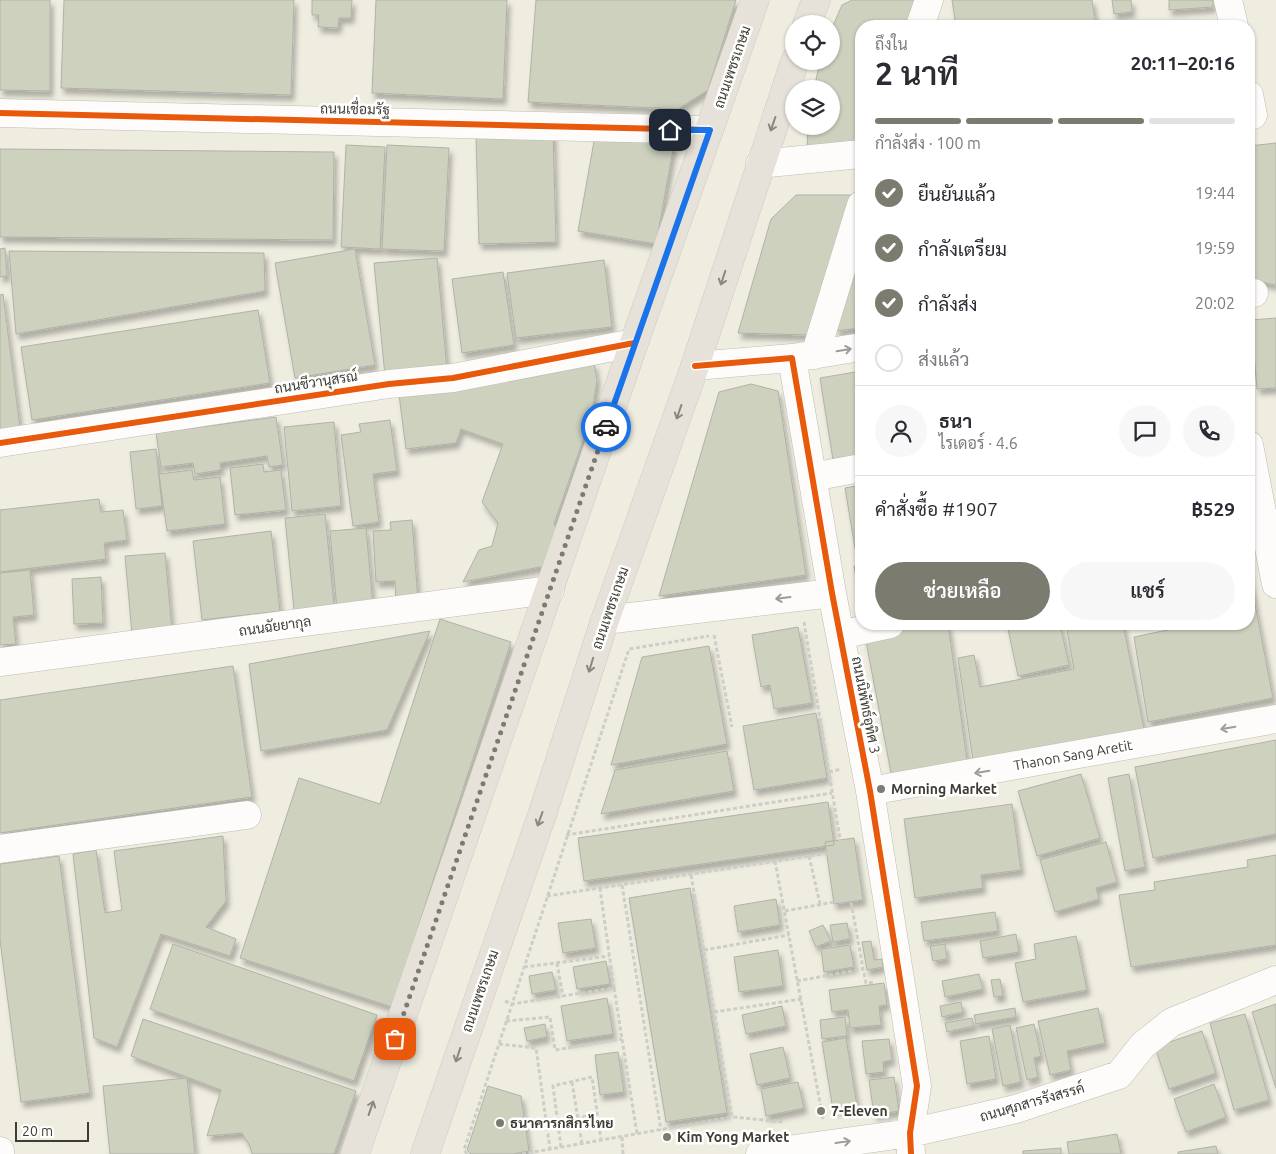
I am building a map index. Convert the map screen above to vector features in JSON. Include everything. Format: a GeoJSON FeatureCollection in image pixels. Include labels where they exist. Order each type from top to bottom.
{"type":"FeatureCollection","features":[{"type":"Feature","properties":{"kind":"main road","name":"ถนนเพชรเกษม"},"geometry":{"type":"LineString","coordinates":[[355,1154],[634,343],[756,0]]}},
{"type":"Feature","properties":{"kind":"main road"},"geometry":{"type":"LineString","coordinates":[[811,15],[816,0]]}},
{"type":"Feature","properties":{"kind":"main road","name":"ถนนเพชรเกษม"},"geometry":{"type":"LineString","coordinates":[[424,1154],[543,812],[605,620],[695,366],[792,70]]}},
{"type":"Feature","properties":{"kind":"street"},"geometry":{"type":"LineString","coordinates":[[922,20],[929,0]]}},
{"type":"Feature","properties":{"kind":"street"},"geometry":{"type":"LineString","coordinates":[[1228,0],[1233,20]]}},
{"type":"Feature","properties":{"kind":"street","name":"ถนนเชื่อมรัฐ"},"geometry":{"type":"LineString","coordinates":[[0,113],[710,130]]}},
{"type":"Feature","properties":{"kind":"street"},"geometry":{"type":"LineString","coordinates":[[760,164],[855,155]]}},
{"type":"Feature","properties":{"kind":"street"},"geometry":{"type":"LineString","coordinates":[[804,357],[855,221]]}},
{"type":"Feature","properties":{"kind":"street","name":"ถนนชีวานุสรณ์"},"geometry":{"type":"LineString","coordinates":[[0,444],[389,384],[453,378],[634,343]]}},
{"type":"Feature","properties":{"kind":"street"},"geometry":{"type":"LineString","coordinates":[[695,366],[804,357],[855,348]]}},
{"type":"Feature","properties":{"kind":"street","name":"ถนนนิพัทธ์อุทิศ 3"},"geometry":{"type":"LineString","coordinates":[[804,357],[812,477],[870,792],[917,1086],[911,1144]]}},
{"type":"Feature","properties":{"kind":"street"},"geometry":{"type":"LineString","coordinates":[[812,477],[855,469]]}},
{"type":"Feature","properties":{"kind":"street"},"geometry":{"type":"LineString","coordinates":[[1255,499],[1276,584]]}},
{"type":"Feature","properties":{"kind":"street","name":"ถนนฉัยยากุล"},"geometry":{"type":"LineString","coordinates":[[0,662],[550,590]]}},
{"type":"Feature","properties":{"kind":"street"},"geometry":{"type":"LineString","coordinates":[[605,620],[832,592]]}},
{"type":"Feature","properties":{"kind":"street"},"geometry":{"type":"LineString","coordinates":[[840,635],[863,630]]}},
{"type":"Feature","properties":{"kind":"street","name":"Thanon Sang Aretit"},"geometry":{"type":"LineString","coordinates":[[870,792],[1276,719]]}},
{"type":"Feature","properties":{"kind":"street"},"geometry":{"type":"LineString","coordinates":[[0,849],[247,815]]}},
{"type":"Feature","properties":{"kind":"street","name":"ถนนศุภสารรังสรรค์"},"geometry":{"type":"LineString","coordinates":[[760,1154],[911,1144],[1119,1075],[1143,1045],[1172,1022],[1276,980]]}},
{"type":"Feature","properties":{"kind":"path"},"geometry":{"type":"LineString","coordinates":[[795,623],[804,622],[862,969],[866,983],[880,981]]}},
{"type":"Feature","properties":{"kind":"path"},"geometry":{"type":"LineString","coordinates":[[467,1154],[464,1150],[629,649],[723,634]]}},
{"type":"Feature","properties":{"kind":"path"},"geometry":{"type":"LineString","coordinates":[[714,635],[732,727]]}},
{"type":"Feature","properties":{"kind":"path"},"geometry":{"type":"LineString","coordinates":[[567,835],[832,793]]}},
{"type":"Feature","properties":{"kind":"path"},"geometry":{"type":"LineString","coordinates":[[547,896],[842,851]]}},
{"type":"Feature","properties":{"kind":"path"},"geometry":{"type":"LineString","coordinates":[[810,856],[820,904]]}},
{"type":"Feature","properties":{"kind":"path"},"geometry":{"type":"LineString","coordinates":[[775,861],[824,1126]]}},
{"type":"Feature","properties":{"kind":"path"},"geometry":{"type":"LineString","coordinates":[[691,875],[732,1118]]}},
{"type":"Feature","properties":{"kind":"path"},"geometry":{"type":"LineString","coordinates":[[622,885],[661,1130]]}},
{"type":"Feature","properties":{"kind":"path"},"geometry":{"type":"LineString","coordinates":[[600,889],[637,1134]]}},
{"type":"Feature","properties":{"kind":"path"},"geometry":{"type":"LineString","coordinates":[[785,911],[851,898]]}},
{"type":"Feature","properties":{"kind":"path"},"geometry":{"type":"LineString","coordinates":[[704,950],[789,935]]}},
{"type":"Feature","properties":{"kind":"path"},"geometry":{"type":"LineString","coordinates":[[524,967],[609,956]]}},
{"type":"Feature","properties":{"kind":"path"},"geometry":{"type":"LineString","coordinates":[[557,963],[562,996]]}},
{"type":"Feature","properties":{"kind":"path"},"geometry":{"type":"LineString","coordinates":[[797,981],[862,969]]}},
{"type":"Feature","properties":{"kind":"path"},"geometry":{"type":"LineString","coordinates":[[512,1004],[614,988]]}},
{"type":"Feature","properties":{"kind":"path"},"geometry":{"type":"LineString","coordinates":[[714,1012],[802,999]]}},
{"type":"Feature","properties":{"kind":"path"},"geometry":{"type":"LineString","coordinates":[[506,1022],[550,1017],[555,1050],[622,1039]]}},
{"type":"Feature","properties":{"kind":"path"},"geometry":{"type":"LineString","coordinates":[[499,1044],[536,1048],[550,1149]]}},
{"type":"Feature","properties":{"kind":"path"},"geometry":{"type":"LineString","coordinates":[[560,1147],[553,1086],[592,1077],[601,1140]]}},
{"type":"Feature","properties":{"kind":"path"},"geometry":{"type":"LineString","coordinates":[[572,1082],[582,1144]]}},
{"type":"Feature","properties":{"kind":"path"},"geometry":{"type":"LineString","coordinates":[[557,1122],[597,1114]]}},
{"type":"Feature","properties":{"kind":"path"},"geometry":{"type":"LineString","coordinates":[[522,1154],[732,1118],[787,1123]]}},
{"type":"Feature","properties":{"kind":"path"},"geometry":{"type":"LineString","coordinates":[[622,1137],[623,1154]]}},
{"type":"Feature","properties":{"kind":"building"},"geometry":{"type":"Polygon","coordinates":[[[0,0],[50,0],[50,91],[0,90],[0,0]]]}},
{"type":"Feature","properties":{"kind":"building"},"geometry":{"type":"Polygon","coordinates":[[[64,0],[294,0],[291,95],[61,88],[64,0]]]}},
{"type":"Feature","properties":{"kind":"building"},"geometry":{"type":"Polygon","coordinates":[[[312,0],[352,0],[351,18],[339,18],[338,28],[318,27],[319,15],[312,15],[312,0]]]}},
{"type":"Feature","properties":{"kind":"building"},"geometry":{"type":"Polygon","coordinates":[[[376,0],[507,0],[503,99],[372,93],[376,0]]]}},
{"type":"Feature","properties":{"kind":"building"},"geometry":{"type":"Polygon","coordinates":[[[536,0],[736,0],[708,90],[678,109],[528,102],[536,0]]]}},
{"type":"Feature","properties":{"kind":"building"},"geometry":{"type":"Polygon","coordinates":[[[852,0],[919,0],[913,20],[855,20],[855,145],[807,151],[808,135],[840,135],[840,80],[816,80],[818,70],[840,70],[840,15],[838,15],[842,5],[852,0]]]}},
{"type":"Feature","properties":{"kind":"building"},"geometry":{"type":"Polygon","coordinates":[[[952,0],[1092,0],[1095,20],[955,20],[952,0]]]}},
{"type":"Feature","properties":{"kind":"building"},"geometry":{"type":"Polygon","coordinates":[[[1112,0],[1131,0],[1132,12],[1114,14],[1112,0]]]}},
{"type":"Feature","properties":{"kind":"building"},"geometry":{"type":"Polygon","coordinates":[[[1169,0],[1213,0],[1213,7],[1169,10],[1169,0]]]}},
{"type":"Feature","properties":{"kind":"building"},"geometry":{"type":"Polygon","coordinates":[[[596,130],[674,144],[656,244],[578,231],[596,130]]]}},
{"type":"Feature","properties":{"kind":"building"},"geometry":{"type":"Polygon","coordinates":[[[553,132],[556,242],[479,244],[476,135],[553,132]]]}},
{"type":"Feature","properties":{"kind":"building"},"geometry":{"type":"Polygon","coordinates":[[[1276,143],[1276,285],[1262,282],[1255,283],[1255,145],[1276,143]]]}},
{"type":"Feature","properties":{"kind":"building"},"geometry":{"type":"Polygon","coordinates":[[[346,145],[385,147],[380,249],[341,247],[346,145]]]}},
{"type":"Feature","properties":{"kind":"building"},"geometry":{"type":"Polygon","coordinates":[[[387,145],[449,148],[444,251],[382,249],[387,145]]]}},
{"type":"Feature","properties":{"kind":"building"},"geometry":{"type":"Polygon","coordinates":[[[0,149],[334,152],[333,240],[0,237],[0,149]]]}},
{"type":"Feature","properties":{"kind":"building"},"geometry":{"type":"Polygon","coordinates":[[[796,195],[852,195],[809,335],[738,333],[771,219],[796,195]]]}},
{"type":"Feature","properties":{"kind":"building"},"geometry":{"type":"Polygon","coordinates":[[[5,248],[7,276],[0,277],[0,249],[5,248]]]}},
{"type":"Feature","properties":{"kind":"building"},"geometry":{"type":"Polygon","coordinates":[[[355,249],[375,365],[295,378],[275,263],[355,249]]]}},
{"type":"Feature","properties":{"kind":"building"},"geometry":{"type":"Polygon","coordinates":[[[9,251],[264,253],[265,291],[16,334],[9,251]]]}},
{"type":"Feature","properties":{"kind":"building"},"geometry":{"type":"Polygon","coordinates":[[[437,258],[447,371],[385,376],[374,263],[437,258]]]}},
{"type":"Feature","properties":{"kind":"building"},"geometry":{"type":"Polygon","coordinates":[[[604,260],[612,327],[516,338],[507,273],[604,260]]]}},
{"type":"Feature","properties":{"kind":"building"},"geometry":{"type":"Polygon","coordinates":[[[503,272],[514,345],[462,353],[452,279],[503,272]]]}},
{"type":"Feature","properties":{"kind":"building"},"geometry":{"type":"Polygon","coordinates":[[[852,275],[855,275],[855,329],[835,331],[852,275]]]}},
{"type":"Feature","properties":{"kind":"building"},"geometry":{"type":"Polygon","coordinates":[[[3,294],[20,428],[0,430],[0,295],[3,294]]]}},
{"type":"Feature","properties":{"kind":"building"},"geometry":{"type":"Polygon","coordinates":[[[258,310],[270,383],[32,420],[21,347],[258,310]]]}},
{"type":"Feature","properties":{"kind":"building"},"geometry":{"type":"Polygon","coordinates":[[[1276,318],[1276,388],[1257,389],[1255,320],[1276,318]]]}},
{"type":"Feature","properties":{"kind":"building"},"geometry":{"type":"Polygon","coordinates":[[[594,363],[597,380],[591,417],[554,524],[561,534],[545,566],[463,582],[479,550],[492,546],[498,523],[482,502],[503,444],[461,429],[456,443],[406,449],[398,387],[594,363]]]}},
{"type":"Feature","properties":{"kind":"building"},"geometry":{"type":"Polygon","coordinates":[[[855,372],[855,462],[834,466],[820,378],[855,372]]]}},
{"type":"Feature","properties":{"kind":"building"},"geometry":{"type":"Polygon","coordinates":[[[751,384],[778,391],[806,575],[659,596],[719,392],[751,384]]]}},
{"type":"Feature","properties":{"kind":"building"},"geometry":{"type":"Polygon","coordinates":[[[276,417],[283,465],[269,467],[267,456],[220,463],[221,470],[195,474],[193,463],[161,467],[156,433],[276,417]]]}},
{"type":"Feature","properties":{"kind":"building"},"geometry":{"type":"Polygon","coordinates":[[[390,420],[397,471],[373,474],[379,522],[353,526],[341,435],[361,432],[359,424],[390,420]]]}},
{"type":"Feature","properties":{"kind":"building"},"geometry":{"type":"Polygon","coordinates":[[[334,422],[341,506],[292,511],[284,427],[334,422]]]}},
{"type":"Feature","properties":{"kind":"building"},"geometry":{"type":"Polygon","coordinates":[[[156,449],[162,506],[136,509],[130,452],[156,449]]]}},
{"type":"Feature","properties":{"kind":"building"},"geometry":{"type":"Polygon","coordinates":[[[263,464],[264,472],[281,470],[286,510],[235,515],[230,468],[263,464]]]}},
{"type":"Feature","properties":{"kind":"building"},"geometry":{"type":"Polygon","coordinates":[[[192,470],[194,480],[220,477],[225,524],[167,531],[159,474],[192,470]]]}},
{"type":"Feature","properties":{"kind":"building"},"geometry":{"type":"Polygon","coordinates":[[[855,486],[855,548],[845,488],[855,486]]]}},
{"type":"Feature","properties":{"kind":"building"},"geometry":{"type":"Polygon","coordinates":[[[99,499],[101,512],[123,510],[127,540],[104,543],[106,559],[0,572],[0,510],[99,499]]]}},
{"type":"Feature","properties":{"kind":"building"},"geometry":{"type":"Polygon","coordinates":[[[325,514],[334,605],[294,610],[285,518],[325,514]]]}},
{"type":"Feature","properties":{"kind":"building"},"geometry":{"type":"Polygon","coordinates":[[[412,520],[418,601],[396,603],[395,581],[376,582],[373,531],[391,530],[390,522],[412,520]]]}},
{"type":"Feature","properties":{"kind":"building"},"geometry":{"type":"Polygon","coordinates":[[[366,528],[373,606],[337,610],[330,531],[366,528]]]}},
{"type":"Feature","properties":{"kind":"building"},"geometry":{"type":"Polygon","coordinates":[[[271,531],[280,611],[202,620],[193,541],[271,531]]]}},
{"type":"Feature","properties":{"kind":"building"},"geometry":{"type":"Polygon","coordinates":[[[165,553],[172,631],[132,634],[125,556],[165,553]]]}},
{"type":"Feature","properties":{"kind":"building"},"geometry":{"type":"Polygon","coordinates":[[[30,570],[34,615],[13,617],[16,644],[0,645],[0,573],[30,570]]]}},
{"type":"Feature","properties":{"kind":"building"},"geometry":{"type":"Polygon","coordinates":[[[101,577],[103,623],[74,624],[72,579],[101,577]]]}},
{"type":"Feature","properties":{"kind":"building"},"geometry":{"type":"Polygon","coordinates":[[[1255,604],[1273,698],[1148,722],[1134,637],[1167,630],[1255,630],[1255,604]]]}},
{"type":"Feature","properties":{"kind":"building"},"geometry":{"type":"Polygon","coordinates":[[[440,619],[511,642],[392,1007],[240,958],[299,778],[380,804],[440,619]]]}},
{"type":"Feature","properties":{"kind":"building"},"geometry":{"type":"Polygon","coordinates":[[[798,627],[812,703],[774,709],[770,685],[761,687],[752,635],[798,627]]]}},
{"type":"Feature","properties":{"kind":"building"},"geometry":{"type":"Polygon","coordinates":[[[892,630],[949,630],[968,767],[892,778],[865,636],[892,630]]]}},
{"type":"Feature","properties":{"kind":"building"},"geometry":{"type":"Polygon","coordinates":[[[1008,630],[1061,630],[1069,665],[1018,676],[1008,630]]]}},
{"type":"Feature","properties":{"kind":"building"},"geometry":{"type":"Polygon","coordinates":[[[1067,630],[1124,630],[1145,734],[974,767],[958,658],[974,655],[980,687],[1074,669],[1067,630]]]}},
{"type":"Feature","properties":{"kind":"building"},"geometry":{"type":"Polygon","coordinates":[[[430,631],[387,730],[261,751],[249,664],[430,631]]]}},
{"type":"Feature","properties":{"kind":"building"},"geometry":{"type":"Polygon","coordinates":[[[709,646],[727,744],[611,765],[642,657],[709,646]]]}},
{"type":"Feature","properties":{"kind":"building"},"geometry":{"type":"Polygon","coordinates":[[[233,666],[252,797],[0,833],[0,700],[233,666]]]}},
{"type":"Feature","properties":{"kind":"building"},"geometry":{"type":"Polygon","coordinates":[[[816,713],[827,778],[754,790],[743,726],[816,713]]]}},
{"type":"Feature","properties":{"kind":"building"},"geometry":{"type":"Polygon","coordinates":[[[1276,740],[1276,834],[1153,858],[1135,767],[1276,740]]]}},
{"type":"Feature","properties":{"kind":"building"},"geometry":{"type":"Polygon","coordinates":[[[727,751],[734,791],[601,814],[615,770],[727,751]]]}},
{"type":"Feature","properties":{"kind":"building"},"geometry":{"type":"Polygon","coordinates":[[[1081,774],[1100,838],[1037,856],[1018,791],[1081,774]]]}},
{"type":"Feature","properties":{"kind":"building"},"geometry":{"type":"Polygon","coordinates":[[[1129,774],[1145,867],[1125,871],[1108,778],[1129,774]]]}},
{"type":"Feature","properties":{"kind":"building"},"geometry":{"type":"Polygon","coordinates":[[[828,802],[834,845],[584,881],[578,838],[828,802]]]}},
{"type":"Feature","properties":{"kind":"building"},"geometry":{"type":"Polygon","coordinates":[[[1012,804],[1021,870],[981,875],[983,888],[915,898],[904,819],[1012,804]]]}},
{"type":"Feature","properties":{"kind":"building"},"geometry":{"type":"Polygon","coordinates":[[[223,836],[226,901],[206,927],[236,939],[230,956],[161,934],[117,1047],[94,1038],[73,854],[96,850],[105,913],[122,910],[114,851],[223,836]]]}},
{"type":"Feature","properties":{"kind":"building"},"geometry":{"type":"Polygon","coordinates":[[[854,838],[863,900],[834,904],[825,842],[854,838]]]}},
{"type":"Feature","properties":{"kind":"building"},"geometry":{"type":"Polygon","coordinates":[[[1106,842],[1117,882],[1096,888],[1099,899],[1055,912],[1040,860],[1106,842]]]}},
{"type":"Feature","properties":{"kind":"building"},"geometry":{"type":"Polygon","coordinates":[[[1276,855],[1276,945],[1131,967],[1119,895],[1155,890],[1154,882],[1248,867],[1247,860],[1276,855]]]}},
{"type":"Feature","properties":{"kind":"building"},"geometry":{"type":"Polygon","coordinates":[[[59,856],[90,1093],[21,1102],[0,940],[0,864],[59,856]]]}},
{"type":"Feature","properties":{"kind":"building"},"geometry":{"type":"Polygon","coordinates":[[[690,888],[727,1113],[666,1122],[629,898],[690,888]]]}},
{"type":"Feature","properties":{"kind":"building"},"geometry":{"type":"Polygon","coordinates":[[[776,899],[780,925],[738,932],[734,906],[776,899]]]}},
{"type":"Feature","properties":{"kind":"building"},"geometry":{"type":"Polygon","coordinates":[[[995,912],[998,931],[924,941],[921,922],[995,912]]]}},
{"type":"Feature","properties":{"kind":"building"},"geometry":{"type":"Polygon","coordinates":[[[591,919],[596,948],[563,953],[558,923],[591,919]]]}},
{"type":"Feature","properties":{"kind":"building"},"geometry":{"type":"Polygon","coordinates":[[[847,923],[850,939],[833,942],[830,925],[847,923]]]}},
{"type":"Feature","properties":{"kind":"building"},"geometry":{"type":"Polygon","coordinates":[[[823,925],[831,941],[816,947],[809,931],[823,925]]]}},
{"type":"Feature","properties":{"kind":"building"},"geometry":{"type":"Polygon","coordinates":[[[1016,934],[1019,952],[983,958],[980,941],[1016,934]]]}},
{"type":"Feature","properties":{"kind":"building"},"geometry":{"type":"Polygon","coordinates":[[[1076,936],[1087,990],[1023,1002],[1015,963],[1036,959],[1034,944],[1076,936]]]}},
{"type":"Feature","properties":{"kind":"building"},"geometry":{"type":"Polygon","coordinates":[[[871,941],[874,960],[882,959],[883,967],[867,970],[862,942],[871,941]]]}},
{"type":"Feature","properties":{"kind":"building"},"geometry":{"type":"Polygon","coordinates":[[[173,944],[377,1015],[354,1081],[150,1009],[173,944]]]}},
{"type":"Feature","properties":{"kind":"building"},"geometry":{"type":"Polygon","coordinates":[[[945,944],[947,959],[933,961],[930,946],[945,944]]]}},
{"type":"Feature","properties":{"kind":"building"},"geometry":{"type":"Polygon","coordinates":[[[850,945],[854,967],[824,972],[821,949],[850,945]]]}},
{"type":"Feature","properties":{"kind":"building"},"geometry":{"type":"Polygon","coordinates":[[[778,950],[783,986],[739,992],[734,957],[778,950]]]}},
{"type":"Feature","properties":{"kind":"building"},"geometry":{"type":"Polygon","coordinates":[[[606,961],[610,984],[577,989],[573,967],[606,961]]]}},
{"type":"Feature","properties":{"kind":"building"},"geometry":{"type":"Polygon","coordinates":[[[552,972],[556,990],[532,994],[529,976],[552,972]]]}},
{"type":"Feature","properties":{"kind":"building"},"geometry":{"type":"Polygon","coordinates":[[[979,974],[983,989],[945,997],[942,981],[979,974]]]}},
{"type":"Feature","properties":{"kind":"building"},"geometry":{"type":"Polygon","coordinates":[[[1000,979],[1003,996],[994,997],[991,980],[1000,979]]]}},
{"type":"Feature","properties":{"kind":"building"},"geometry":{"type":"Polygon","coordinates":[[[884,983],[887,1005],[879,1006],[881,1025],[850,1028],[848,1010],[832,1012],[829,990],[884,983]]]}},
{"type":"Feature","properties":{"kind":"building"},"geometry":{"type":"Polygon","coordinates":[[[607,998],[613,1034],[567,1041],[561,1006],[607,998]]]}},
{"type":"Feature","properties":{"kind":"building"},"geometry":{"type":"Polygon","coordinates":[[[961,1002],[963,1012],[942,1017],[940,1006],[961,1002]]]}},
{"type":"Feature","properties":{"kind":"building"},"geometry":{"type":"Polygon","coordinates":[[[1276,1004],[1276,1088],[1252,1012],[1276,1004]]]}},
{"type":"Feature","properties":{"kind":"building"},"geometry":{"type":"Polygon","coordinates":[[[782,1006],[786,1026],[746,1034],[742,1015],[782,1006]]]}},
{"type":"Feature","properties":{"kind":"building"},"geometry":{"type":"Polygon","coordinates":[[[1015,1008],[1016,1017],[976,1024],[974,1015],[1015,1008]]]}},
{"type":"Feature","properties":{"kind":"building"},"geometry":{"type":"Polygon","coordinates":[[[1098,1008],[1105,1043],[1067,1051],[1071,1070],[1050,1075],[1038,1021],[1098,1008]]]}},
{"type":"Feature","properties":{"kind":"building"},"geometry":{"type":"Polygon","coordinates":[[[1245,1014],[1269,1100],[1234,1110],[1210,1023],[1245,1014]]]}},
{"type":"Feature","properties":{"kind":"building"},"geometry":{"type":"Polygon","coordinates":[[[845,1017],[847,1036],[822,1039],[820,1020],[845,1017]]]}},
{"type":"Feature","properties":{"kind":"building"},"geometry":{"type":"Polygon","coordinates":[[[972,1018],[974,1026],[947,1032],[945,1023],[972,1018]]]}},
{"type":"Feature","properties":{"kind":"building"},"geometry":{"type":"Polygon","coordinates":[[[143,1019],[356,1091],[334,1154],[252,1154],[250,1146],[242,1133],[207,1136],[221,1090],[131,1056],[143,1019]]]}},
{"type":"Feature","properties":{"kind":"building"},"geometry":{"type":"Polygon","coordinates":[[[545,1024],[547,1037],[527,1041],[524,1028],[545,1024]]]}},
{"type":"Feature","properties":{"kind":"building"},"geometry":{"type":"Polygon","coordinates":[[[1034,1024],[1041,1056],[1034,1058],[1038,1077],[1027,1080],[1016,1028],[1034,1024]]]}},
{"type":"Feature","properties":{"kind":"building"},"geometry":{"type":"Polygon","coordinates":[[[1010,1025],[1021,1082],[1003,1086],[992,1029],[1010,1025]]]}},
{"type":"Feature","properties":{"kind":"building"},"geometry":{"type":"Polygon","coordinates":[[[1202,1031],[1216,1073],[1169,1089],[1155,1047],[1202,1031]]]}},
{"type":"Feature","properties":{"kind":"building"},"geometry":{"type":"Polygon","coordinates":[[[989,1036],[996,1079],[967,1084],[960,1041],[989,1036]]]}},
{"type":"Feature","properties":{"kind":"building"},"geometry":{"type":"Polygon","coordinates":[[[846,1038],[857,1106],[833,1110],[822,1042],[846,1038]]]}},
{"type":"Feature","properties":{"kind":"building"},"geometry":{"type":"Polygon","coordinates":[[[889,1039],[892,1060],[883,1062],[884,1072],[866,1074],[862,1041],[889,1039]]]}},
{"type":"Feature","properties":{"kind":"building"},"geometry":{"type":"Polygon","coordinates":[[[783,1047],[790,1078],[757,1085],[750,1054],[783,1047]]]}},
{"type":"Feature","properties":{"kind":"building"},"geometry":{"type":"Polygon","coordinates":[[[618,1052],[624,1092],[600,1095],[595,1055],[618,1052]]]}},
{"type":"Feature","properties":{"kind":"building"},"geometry":{"type":"Polygon","coordinates":[[[894,1077],[899,1111],[874,1115],[869,1080],[894,1077]]]}},
{"type":"Feature","properties":{"kind":"building"},"geometry":{"type":"Polygon","coordinates":[[[187,1078],[195,1154],[110,1154],[103,1086],[187,1078]]]}},
{"type":"Feature","properties":{"kind":"building"},"geometry":{"type":"Polygon","coordinates":[[[798,1082],[804,1108],[766,1116],[761,1089],[798,1082]]]}},
{"type":"Feature","properties":{"kind":"building"},"geometry":{"type":"Polygon","coordinates":[[[1214,1084],[1226,1117],[1186,1132],[1174,1099],[1214,1084]]]}},
{"type":"Feature","properties":{"kind":"building","name":"ธนาคารกสิกรไทย"},"geometry":{"type":"Polygon","coordinates":[[[488,1086],[521,1096],[529,1151],[513,1154],[471,1154],[467,1150],[488,1086]]]}},
{"type":"Feature","properties":{"kind":"building"},"geometry":{"type":"Polygon","coordinates":[[[1117,1134],[1121,1154],[1069,1154],[1067,1142],[1117,1134]]]}},
{"type":"Feature","properties":{"kind":"building"},"geometry":{"type":"Polygon","coordinates":[[[1216,1146],[1218,1154],[1178,1154],[1178,1152],[1216,1146]]]}},
{"type":"Feature","properties":{"kind":"building"},"geometry":{"type":"Polygon","coordinates":[[[1061,1148],[1061,1154],[1023,1154],[1023,1151],[1061,1148]]]}},
{"type":"Feature","properties":{"kind":"cycle path"},"geometry":{"type":"LineString","coordinates":[[0,113],[709,130]]}},
{"type":"Feature","properties":{"kind":"cycle path"},"geometry":{"type":"LineString","coordinates":[[0,443],[389,384],[453,378],[634,343]]}},
{"type":"Feature","properties":{"kind":"cycle path"},"geometry":{"type":"LineString","coordinates":[[695,366],[792,358],[832,593],[870,791],[917,1086],[910,1133],[911,1154]]}},
{"type":"Feature","properties":{"kind":"way so far"},"geometry":{"type":"LineString","coordinates":[[395,1039],[606,427]]}},
{"type":"Feature","properties":{"kind":"place","name":"Morning Market"},"geometry":{"type":"Point","coordinates":[881,789]}},
{"type":"Feature","properties":{"kind":"place","name":"7-Eleven"},"geometry":{"type":"Point","coordinates":[821,1111]}},
{"type":"Feature","properties":{"kind":"place","name":"ธนาคารกสิกรไทย"},"geometry":{"type":"Point","coordinates":[500,1123]}},
{"type":"Feature","properties":{"kind":"place","name":"Kim Yong Market"},"geometry":{"type":"Point","coordinates":[667,1137]}},
{"type":"Feature","properties":{"kind":"route"},"geometry":{"type":"LineString","coordinates":[[606,427],[710,130],[670,130]]}}]}
